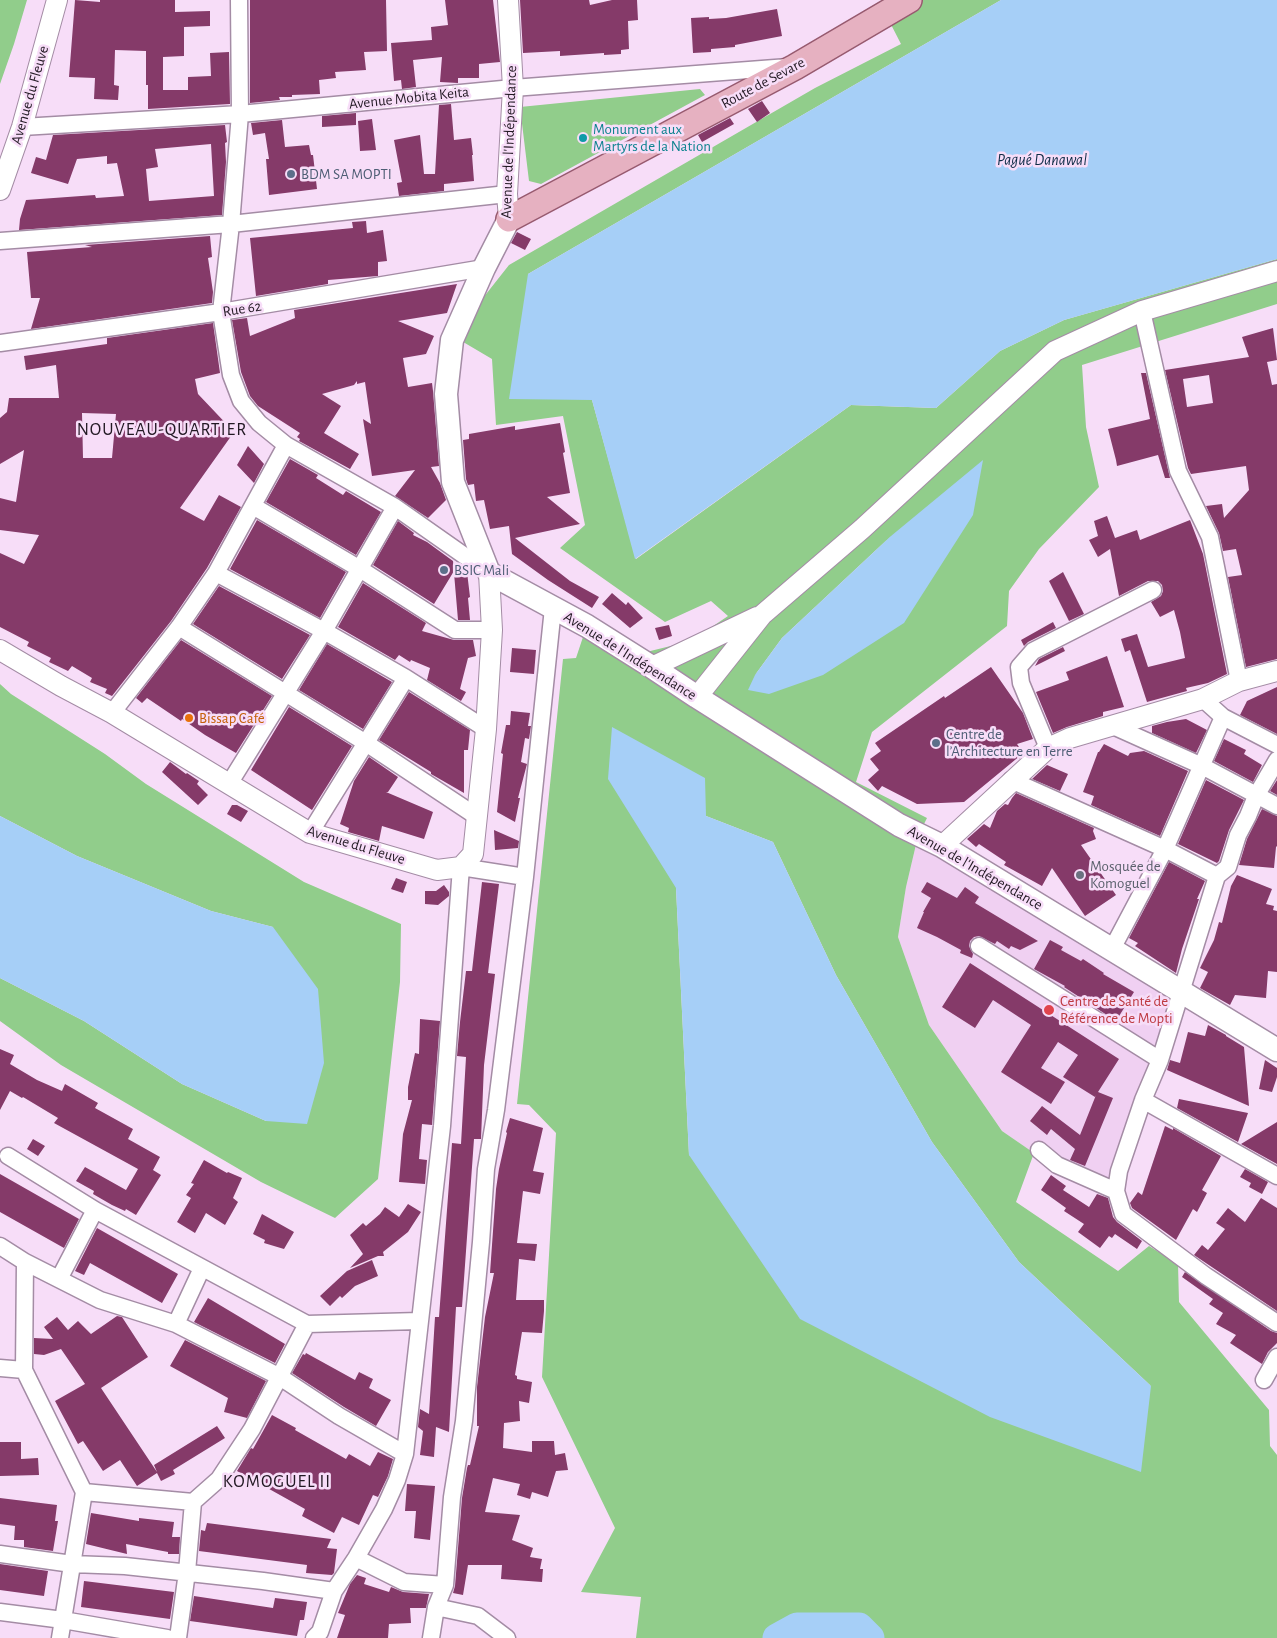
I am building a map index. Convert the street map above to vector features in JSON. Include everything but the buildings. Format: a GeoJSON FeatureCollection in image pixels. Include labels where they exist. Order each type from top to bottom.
{"type":"FeatureCollection","features":[{"type":"Feature","properties":{"kind":"main road","name":"Route de Sevare"},"geometry":{"type":"LineString","coordinates":[[508,219],[795,66],[909,0]]}},
{"type":"Feature","properties":{"kind":"main road","name":"Avenue de l'Indépendance"},"geometry":{"type":"LineString","coordinates":[[508,219],[452,340],[446,394],[453,482],[489,573],[588,626],[697,698],[900,824],[942,846],[1277,1050]]}},
{"type":"Feature","properties":{"kind":"street","name":"Avenue du Fleuve"},"geometry":{"type":"LineString","coordinates":[[0,190],[22,126],[57,0]]}},
{"type":"Feature","properties":{"kind":"street"},"geometry":{"type":"LineString","coordinates":[[239,0],[240,114],[231,224],[221,312],[231,374],[241,401],[259,423],[286,445],[394,507],[489,573],[492,630],[486,728],[473,854],[461,866],[442,1126],[405,1454],[388,1502],[356,1558],[334,1591],[320,1632],[314,1638]]}},
{"type":"Feature","properties":{"kind":"street","name":"Avenue de l'Indépendance"},"geometry":{"type":"LineString","coordinates":[[508,0],[513,88],[507,194],[508,219]]}},
{"type":"Feature","properties":{"kind":"street","name":"Avenue Mobita Keita"},"geometry":{"type":"LineString","coordinates":[[22,126],[240,114],[513,88],[795,66]]}},
{"type":"Feature","properties":{"kind":"street"},"geometry":{"type":"LineString","coordinates":[[0,241],[231,224],[507,194]]}},
{"type":"Feature","properties":{"kind":"street","name":"Rue 62"},"geometry":{"type":"LineString","coordinates":[[0,343],[221,312],[484,268]]}},
{"type":"Feature","properties":{"kind":"street"},"geometry":{"type":"LineString","coordinates":[[697,698],[762,615],[862,529],[1055,351],[1142,311],[1277,271]]}},
{"type":"Feature","properties":{"kind":"street"},"geometry":{"type":"LineString","coordinates":[[1142,311],[1178,471],[1210,537],[1239,681]]}},
{"type":"Feature","properties":{"kind":"street"},"geometry":{"type":"LineString","coordinates":[[112,713],[179,627],[216,573],[286,445]]}},
{"type":"Feature","properties":{"kind":"street"},"geometry":{"type":"LineString","coordinates":[[253,506],[360,569],[455,630],[492,630]]}},
{"type":"Feature","properties":{"kind":"street"},"geometry":{"type":"LineString","coordinates":[[229,784],[324,631],[394,507]]}},
{"type":"Feature","properties":{"kind":"street"},"geometry":{"type":"LineString","coordinates":[[216,573],[406,678],[486,728]]}},
{"type":"Feature","properties":{"kind":"street"},"geometry":{"type":"LineString","coordinates":[[1048,748],[1021,683],[1019,667],[1033,651],[1153,590]]}},
{"type":"Feature","properties":{"kind":"street"},"geometry":{"type":"LineString","coordinates":[[431,1638],[436,1607],[445,1585],[452,1497],[464,1421],[486,1169],[490,1136],[496,1110],[525,877],[553,608]]}},
{"type":"Feature","properties":{"kind":"street"},"geometry":{"type":"LineString","coordinates":[[652,667],[762,615]]}},
{"type":"Feature","properties":{"kind":"street"},"geometry":{"type":"LineString","coordinates":[[179,627],[366,743],[476,816]]}},
{"type":"Feature","properties":{"kind":"street","name":"Avenue du Fleuve"},"geometry":{"type":"LineString","coordinates":[[0,650],[112,713],[310,833],[438,870],[461,866]]}},
{"type":"Feature","properties":{"kind":"street"},"geometry":{"type":"LineString","coordinates":[[942,846],[1011,780],[1048,748],[1070,738],[1202,700],[1239,681],[1277,671]]}},
{"type":"Feature","properties":{"kind":"street"},"geometry":{"type":"LineString","coordinates":[[310,833],[406,678]]}},
{"type":"Feature","properties":{"kind":"street"},"geometry":{"type":"LineString","coordinates":[[1202,700],[1223,716],[1277,745]]}},
{"type":"Feature","properties":{"kind":"street"},"geometry":{"type":"LineString","coordinates":[[1112,949],[1165,849],[1223,716]]}},
{"type":"Feature","properties":{"kind":"street"},"geometry":{"type":"LineString","coordinates":[[1113,726],[1202,766],[1277,806]]}},
{"type":"Feature","properties":{"kind":"street"},"geometry":{"type":"LineString","coordinates":[[1277,760],[1256,796],[1238,835],[1228,867],[1217,876],[1160,1060],[1143,1100],[1119,1171],[1116,1192],[1122,1214],[1206,1276],[1277,1323]]}},
{"type":"Feature","properties":{"kind":"street"},"geometry":{"type":"LineString","coordinates":[[1011,780],[1165,849],[1217,876]]}},
{"type":"Feature","properties":{"kind":"street"},"geometry":{"type":"LineString","coordinates":[[461,866],[525,877]]}},
{"type":"Feature","properties":{"kind":"street"},"geometry":{"type":"LineString","coordinates":[[980,946],[1160,1060]]}},
{"type":"Feature","properties":{"kind":"street"},"geometry":{"type":"LineString","coordinates":[[1143,1100],[1277,1176]]}},
{"type":"Feature","properties":{"kind":"street"},"geometry":{"type":"LineString","coordinates":[[1039,1150],[1057,1164],[1116,1192]]}},
{"type":"Feature","properties":{"kind":"street"},"geometry":{"type":"LineString","coordinates":[[8,1156],[96,1210],[307,1324],[419,1321]]}},
{"type":"Feature","properties":{"kind":"street"},"geometry":{"type":"LineString","coordinates":[[59,1279],[96,1210]]}},
{"type":"Feature","properties":{"kind":"street"},"geometry":{"type":"LineString","coordinates":[[0,1246],[25,1262],[100,1300],[176,1324],[280,1378],[339,1416],[405,1454]]}},
{"type":"Feature","properties":{"kind":"street"},"geometry":{"type":"LineString","coordinates":[[25,1262],[24,1370],[84,1492],[60,1638]]}},
{"type":"Feature","properties":{"kind":"street"},"geometry":{"type":"LineString","coordinates":[[176,1324],[202,1268]]}},
{"type":"Feature","properties":{"kind":"street"},"geometry":{"type":"LineString","coordinates":[[178,1638],[187,1572],[193,1502],[220,1479],[252,1429],[307,1324]]}},
{"type":"Feature","properties":{"kind":"street"},"geometry":{"type":"LineString","coordinates":[[1264,1380],[1277,1357]]}},
{"type":"Feature","properties":{"kind":"street"},"geometry":{"type":"LineString","coordinates":[[0,1368],[24,1370]]}},
{"type":"Feature","properties":{"kind":"street"},"geometry":{"type":"LineString","coordinates":[[84,1492],[193,1502]]}},
{"type":"Feature","properties":{"kind":"street"},"geometry":{"type":"LineString","coordinates":[[0,1554],[72,1564],[125,1566],[187,1572],[334,1591]]}},
{"type":"Feature","properties":{"kind":"street"},"geometry":{"type":"LineString","coordinates":[[356,1558],[404,1582],[445,1585]]}},
{"type":"Feature","properties":{"kind":"street"},"geometry":{"type":"LineString","coordinates":[[436,1607],[478,1616],[507,1638]]}},
{"type":"Feature","properties":{"kind":"street"},"geometry":{"type":"LineString","coordinates":[[0,1612],[63,1620],[167,1638]]}},
{"type":"Feature","properties":{"kind":"shaded area","name":"Centre de Santé de Référence de Mopti"},"geometry":{"type":"Polygon","coordinates":[[[918,836],[1181,996],[1112,1195],[1034,1153],[1002,1131],[929,1025],[898,937],[906,887],[918,836]]]}},
{"type":"Feature","properties":{"kind":"green space"},"geometry":{"type":"Polygon","coordinates":[[[0,0],[27,0],[0,84],[0,0]]]}},
{"type":"Feature","properties":{"kind":"green space"},"geometry":{"type":"Polygon","coordinates":[[[891,0],[1001,0],[528,274],[592,400],[636,559],[851,405],[936,408],[1000,351],[1064,320],[1277,259],[1277,304],[1082,365],[1086,427],[1099,487],[1039,549],[1009,591],[1007,626],[872,732],[856,782],[927,818],[918,836],[906,887],[898,937],[929,1025],[1002,1131],[1034,1153],[1016,1202],[1118,1271],[1149,1246],[1178,1264],[1179,1302],[1269,1410],[1270,1446],[1277,1455],[1277,1638],[847,1638],[836,1628],[813,1638],[636,1638],[641,1597],[581,1592],[615,1528],[542,1377],[556,1133],[529,1105],[517,1104],[563,659],[576,658],[586,628],[630,656],[691,641],[728,616],[711,601],[665,622],[560,548],[585,525],[563,416],[496,425],[492,359],[453,336],[509,265],[815,88],[901,44],[881,5],[891,0]],[[891,536],[782,638],[755,675],[891,536]],[[706,816],[676,888],[689,1155],[1151,1386],[1019,1262],[932,1142],[836,975],[773,842],[706,816]]]}},
{"type":"Feature","properties":{"kind":"green space"},"geometry":{"type":"Polygon","coordinates":[[[700,89],[705,95],[541,184],[529,181],[520,107],[700,89]]]}},
{"type":"Feature","properties":{"kind":"green space"},"geometry":{"type":"Polygon","coordinates":[[[0,684],[11,694],[105,754],[146,784],[304,882],[401,924],[400,982],[378,1179],[335,1218],[261,1182],[61,1065],[0,1021],[0,978],[84,1021],[182,1084],[266,1121],[273,927],[211,911],[77,856],[0,816],[0,684]]]}},
{"type":"Feature","properties":{"kind":"water","name":"Pagué Danawal"},"geometry":{"type":"Polygon","coordinates":[[[1001,0],[1277,0],[1277,259],[1064,320],[1000,351],[936,408],[851,405],[635,559],[592,400],[509,399],[528,274],[1001,0]]]}},
{"type":"Feature","properties":{"kind":"water"},"geometry":{"type":"Polygon","coordinates":[[[983,460],[973,515],[904,623],[823,675],[769,694],[748,690],[755,675],[782,638],[891,536],[983,460]]]}},
{"type":"Feature","properties":{"kind":"water"},"geometry":{"type":"Polygon","coordinates":[[[612,727],[705,778],[706,816],[773,842],[836,975],[932,1142],[1019,1262],[1151,1386],[1141,1472],[990,1417],[800,1319],[689,1155],[676,888],[608,779],[612,727]]]}},
{"type":"Feature","properties":{"kind":"water"},"geometry":{"type":"Polygon","coordinates":[[[0,816],[77,856],[211,911],[273,927],[318,989],[324,1063],[307,1124],[266,1121],[182,1084],[84,1021],[0,978],[0,816]]]}},
{"type":"Feature","properties":{"kind":"waterway"},"geometry":{"type":"LineString","coordinates":[[777,1638],[797,1627],[859,1627],[870,1638]]}},
{"type":"Feature","properties":{"kind":"place","name":"Monument aux Martyrs de la Nation"},"geometry":{"type":"Point","coordinates":[583,138]}},
{"type":"Feature","properties":{"kind":"place","name":"BDM SA MOPTI"},"geometry":{"type":"Point","coordinates":[291,174]}},
{"type":"Feature","properties":{"kind":"place","name":"BSIC Mali"},"geometry":{"type":"Point","coordinates":[444,570]}},
{"type":"Feature","properties":{"kind":"place","name":"Bissap Café"},"geometry":{"type":"Point","coordinates":[189,718]}},
{"type":"Feature","properties":{"kind":"place","name":"Centre de l’Architecture en Terre"},"geometry":{"type":"Point","coordinates":[936,743]}},
{"type":"Feature","properties":{"kind":"place","name":"Mosquée de Komoguel"},"geometry":{"type":"Point","coordinates":[1080,875]}},
{"type":"Feature","properties":{"kind":"place","name":"Centre de Santé de Référence de Mopti"},"geometry":{"type":"Point","coordinates":[1049,1010]}},
{"type":"Feature","properties":{"kind":"district","name":"NOUVEAU-QUARTIER"},"geometry":{"type":"Point","coordinates":[162,430]}},
{"type":"Feature","properties":{"kind":"district","name":"KOMOGUEL II"},"geometry":{"type":"Point","coordinates":[277,1482]}}]}
